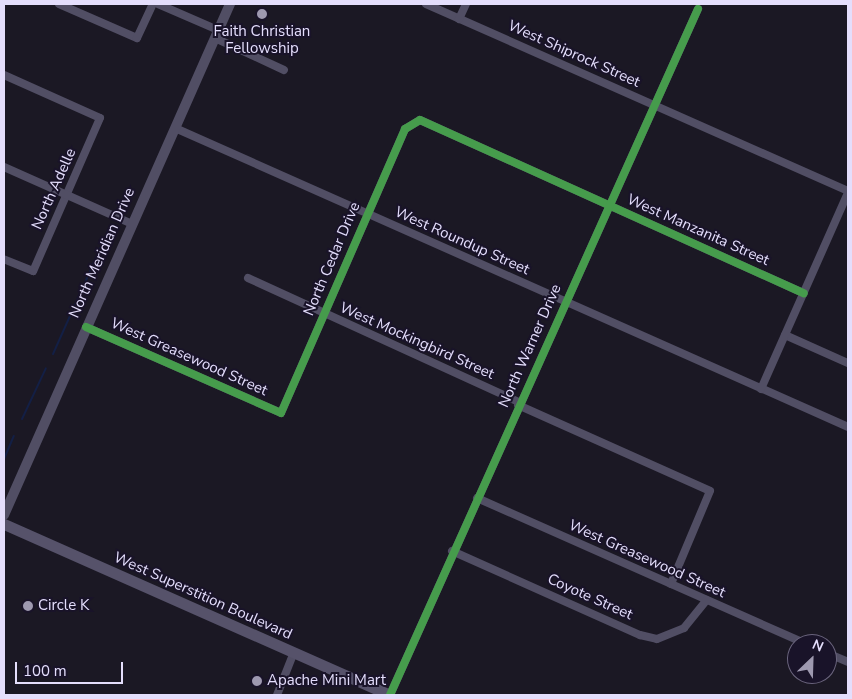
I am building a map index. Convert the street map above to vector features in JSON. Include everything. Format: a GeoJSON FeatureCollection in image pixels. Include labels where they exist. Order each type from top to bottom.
{"type":"FeatureCollection","features":[{"type":"Feature","properties":{"kind":"main road","name":"West Superstition Boulevard"},"geometry":{"type":"LineString","coordinates":[[4,524],[389,695]]}},
{"type":"Feature","properties":{"kind":"street"},"geometry":{"type":"LineString","coordinates":[[59,4],[137,38],[153,4]]}},
{"type":"Feature","properties":{"kind":"street"},"geometry":{"type":"LineString","coordinates":[[158,4],[284,70]]}},
{"type":"Feature","properties":{"kind":"street","name":"North Meridian Drive"},"geometry":{"type":"LineString","coordinates":[[4,515],[230,4]]}},
{"type":"Feature","properties":{"kind":"street","name":"West Shiprock Street"},"geometry":{"type":"LineString","coordinates":[[426,4],[848,192]]}},
{"type":"Feature","properties":{"kind":"street"},"geometry":{"type":"LineString","coordinates":[[459,19],[466,4]]}},
{"type":"Feature","properties":{"kind":"street","name":"North Warner Drive"},"geometry":{"type":"LineString","coordinates":[[389,695],[564,301],[698,8]]}},
{"type":"Feature","properties":{"kind":"street","name":"North Adelle"},"geometry":{"type":"LineString","coordinates":[[4,75],[100,118],[33,272],[4,259]]}},
{"type":"Feature","properties":{"kind":"street","name":"West Manzanita Street"},"geometry":{"type":"LineString","coordinates":[[415,121],[429,123],[804,293]]}},
{"type":"Feature","properties":{"kind":"street","name":"North Cedar Drive"},"geometry":{"type":"LineString","coordinates":[[280,413],[366,213],[405,128],[415,121]]}},
{"type":"Feature","properties":{"kind":"street","name":"West Roundup Street"},"geometry":{"type":"LineString","coordinates":[[175,128],[848,427]]}},
{"type":"Feature","properties":{"kind":"street"},"geometry":{"type":"LineString","coordinates":[[4,167],[132,224]]}},
{"type":"Feature","properties":{"kind":"street"},"geometry":{"type":"LineString","coordinates":[[761,389],[848,192]]}},
{"type":"Feature","properties":{"kind":"street","name":"West Mockingbird Street"},"geometry":{"type":"LineString","coordinates":[[248,278],[710,491],[671,584]]}},
{"type":"Feature","properties":{"kind":"street","name":"West Greasewood Street"},"geometry":{"type":"LineString","coordinates":[[86,327],[280,413]]}},
{"type":"Feature","properties":{"kind":"street"},"geometry":{"type":"LineString","coordinates":[[785,335],[848,364]]}},
{"type":"Feature","properties":{"kind":"street","name":"West Greasewood Street"},"geometry":{"type":"LineString","coordinates":[[477,498],[787,636]]}},
{"type":"Feature","properties":{"kind":"street","name":"Coyote Street"},"geometry":{"type":"LineString","coordinates":[[452,551],[640,635],[657,640],[684,628],[707,600]]}},
{"type":"Feature","properties":{"kind":"street"},"geometry":{"type":"LineString","coordinates":[[277,695],[294,652]]}},
{"type":"Feature","properties":{"kind":"waterway"},"geometry":{"type":"LineString","coordinates":[[53,354],[109,229]]}},
{"type":"Feature","properties":{"kind":"waterway"},"geometry":{"type":"LineString","coordinates":[[22,419],[46,368]]}},
{"type":"Feature","properties":{"kind":"waterway"},"geometry":{"type":"LineString","coordinates":[[4,459],[14,436]]}},
{"type":"Feature","properties":{"kind":"cycle path"},"geometry":{"type":"LineString","coordinates":[[390,695],[698,9]]}},
{"type":"Feature","properties":{"kind":"cycle path"},"geometry":{"type":"LineString","coordinates":[[86,327],[281,413],[405,129],[420,120],[804,293]]}},
{"type":"Feature","properties":{"kind":"place","name":"Faith Christian Fellowship"},"geometry":{"type":"Point","coordinates":[262,14]}},
{"type":"Feature","properties":{"kind":"place","name":"Circle K"},"geometry":{"type":"Point","coordinates":[28,606]}},
{"type":"Feature","properties":{"kind":"place","name":"Apache Mini Mart"},"geometry":{"type":"Point","coordinates":[257,681]}}]}
